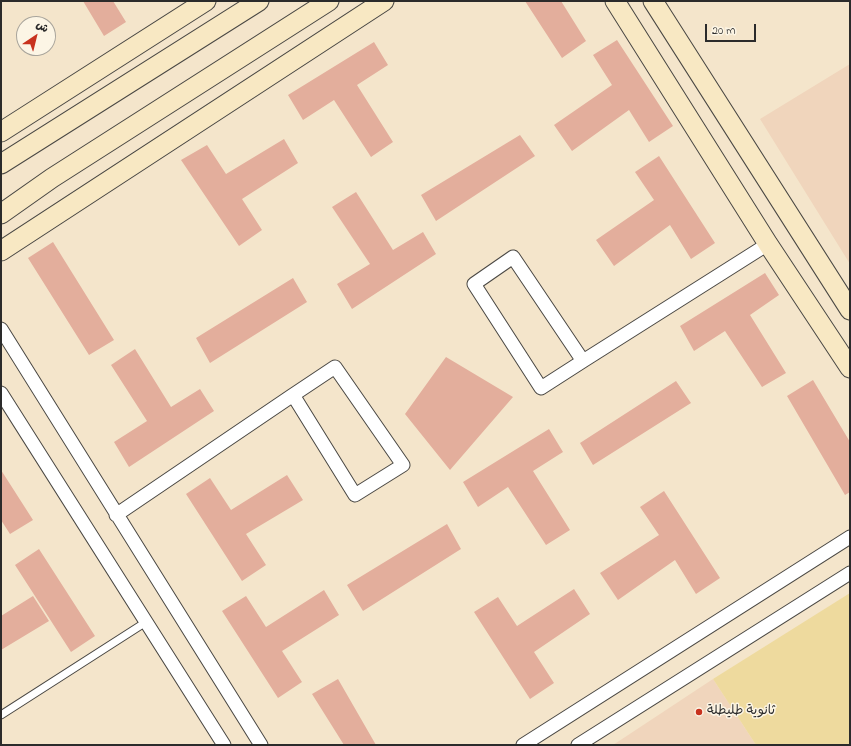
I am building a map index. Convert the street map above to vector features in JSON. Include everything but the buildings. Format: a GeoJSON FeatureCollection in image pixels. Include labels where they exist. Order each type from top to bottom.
{"type":"FeatureCollection","features":[{"type":"Feature","properties":{"kind":"main road"},"geometry":{"type":"LineString","coordinates":[[1,132],[206,1]]}},
{"type":"Feature","properties":{"kind":"main road"},"geometry":{"type":"LineString","coordinates":[[1,164],[259,1]]}},
{"type":"Feature","properties":{"kind":"main road"},"geometry":{"type":"LineString","coordinates":[[1,214],[52,178],[329,1]]}},
{"type":"Feature","properties":{"kind":"main road"},"geometry":{"type":"LineString","coordinates":[[1,251],[384,1]]}},
{"type":"Feature","properties":{"kind":"main road"},"geometry":{"type":"LineString","coordinates":[[615,1],[768,244],[850,368]]}},
{"type":"Feature","properties":{"kind":"main road"},"geometry":{"type":"LineString","coordinates":[[653,1],[850,310]]}},
{"type":"Feature","properties":{"kind":"street"},"geometry":{"type":"LineString","coordinates":[[583,361],[513,257],[474,284],[541,388],[768,244]]}},
{"type":"Feature","properties":{"kind":"street"},"geometry":{"type":"LineString","coordinates":[[1,329],[261,745]]}},
{"type":"Feature","properties":{"kind":"street"},"geometry":{"type":"LineString","coordinates":[[116,515],[293,395],[335,367],[403,466],[355,495],[293,395]]}},
{"type":"Feature","properties":{"kind":"street"},"geometry":{"type":"LineString","coordinates":[[1,393],[224,745]]}},
{"type":"Feature","properties":{"kind":"street"},"geometry":{"type":"LineString","coordinates":[[524,745],[850,537]]}},
{"type":"Feature","properties":{"kind":"street"},"geometry":{"type":"LineString","coordinates":[[578,745],[850,573]]}},
{"type":"Feature","properties":{"kind":"lane"},"geometry":{"type":"LineString","coordinates":[[1,715],[146,622]]}},
{"type":"Feature","properties":{"kind":"shaded area"},"geometry":{"type":"Polygon","coordinates":[[[850,64],[850,264],[760,119],[850,64]]]}},
{"type":"Feature","properties":{"kind":"shaded area","name":"ثانوية طليطلة"},"geometry":{"type":"Polygon","coordinates":[[[713,679],[756,745],[613,745],[713,679]]]}},
{"type":"Feature","properties":{"kind":"sand"},"geometry":{"type":"Polygon","coordinates":[[[850,593],[850,745],[756,745],[713,679],[850,593]]]}},
{"type":"Feature","properties":{"kind":"place","name":"ثانوية طليطلة"},"geometry":{"type":"Point","coordinates":[699,712]}}]}
